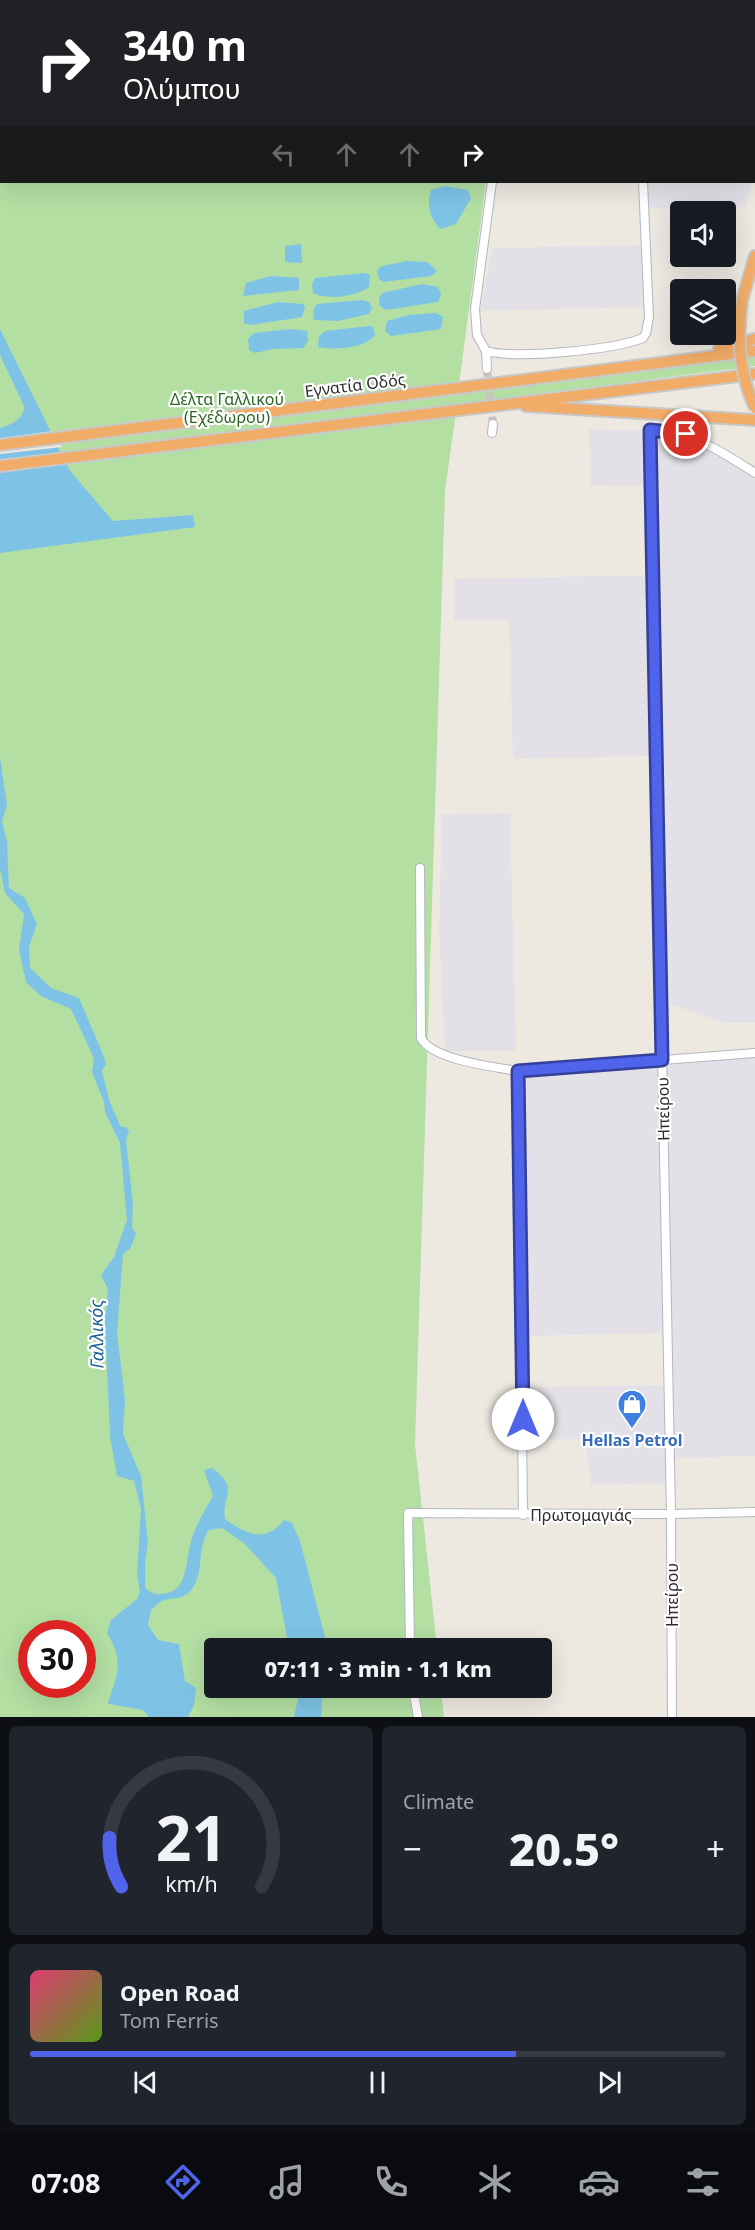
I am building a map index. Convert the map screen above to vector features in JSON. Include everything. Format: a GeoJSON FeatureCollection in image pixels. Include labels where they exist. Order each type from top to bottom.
{"type":"FeatureCollection","features":[{"type":"Feature","properties":{"kind":"highway"},"geometry":{"type":"LineString","coordinates":[[755,256],[742,300],[739,321],[740,358],[755,408]]}},
{"type":"Feature","properties":{"kind":"highway"},"geometry":{"type":"LineString","coordinates":[[642,365],[755,339]]}},
{"type":"Feature","properties":{"kind":"highway"},"geometry":{"type":"LineString","coordinates":[[642,365],[755,351]]}},
{"type":"Feature","properties":{"kind":"highway","name":"Εγνατία Οδός"},"geometry":{"type":"LineString","coordinates":[[0,445],[642,365]]}},
{"type":"Feature","properties":{"kind":"highway"},"geometry":{"type":"LineString","coordinates":[[0,466],[755,374]]}},
{"type":"Feature","properties":{"kind":"highway"},"geometry":{"type":"LineString","coordinates":[[508,404],[755,420]]}},
{"type":"Feature","properties":{"kind":"street"},"geometry":{"type":"LineString","coordinates":[[488,369],[486,351],[477,335],[475,309],[492,183]]}},
{"type":"Feature","properties":{"kind":"street"},"geometry":{"type":"LineString","coordinates":[[486,351],[515,354],[601,347],[643,338],[649,317],[643,183]]}},
{"type":"Feature","properties":{"kind":"street"},"geometry":{"type":"LineString","coordinates":[[492,433],[493,424]]}},
{"type":"Feature","properties":{"kind":"street","name":"Ηπείρου"},"geometry":{"type":"LineString","coordinates":[[672,1717],[671,1515],[650,430],[686,434],[717,449],[755,473]]}},
{"type":"Feature","properties":{"kind":"street"},"geometry":{"type":"LineString","coordinates":[[420,868],[421,1038],[429,1048],[484,1065],[518,1071],[755,1053]]}},
{"type":"Feature","properties":{"kind":"street"},"geometry":{"type":"LineString","coordinates":[[518,1071],[523,1515]]}},
{"type":"Feature","properties":{"kind":"street","name":"Πρωτομαγιάς"},"geometry":{"type":"LineString","coordinates":[[410,1638],[408,1513],[671,1515],[755,1512]]}},
{"type":"Feature","properties":{"kind":"street"},"geometry":{"type":"LineString","coordinates":[[415,1698],[418,1717]]}},
{"type":"Feature","properties":{"kind":"shaded area"},"geometry":{"type":"Polygon","coordinates":[[[647,183],[753,183],[745,207],[736,207],[736,201],[670,201],[670,208],[647,208],[647,183]]]}},
{"type":"Feature","properties":{"kind":"shaded area"},"geometry":{"type":"Polygon","coordinates":[[[643,245],[643,307],[481,311],[492,248],[643,245]]]}},
{"type":"Feature","properties":{"kind":"shaded area"},"geometry":{"type":"Polygon","coordinates":[[[589,429],[641,431],[715,453],[755,479],[755,1023],[723,1023],[657,999],[652,756],[513,759],[509,620],[454,620],[454,579],[648,575],[646,486],[591,485],[589,429]]]}},
{"type":"Feature","properties":{"kind":"shaded area"},"geometry":{"type":"Polygon","coordinates":[[[510,813],[516,1051],[445,1051],[439,931],[442,814],[510,813]]]}},
{"type":"Feature","properties":{"kind":"shaded area"},"geometry":{"type":"Polygon","coordinates":[[[755,1055],[755,1456],[673,1458],[674,1483],[591,1485],[586,1439],[526,1440],[525,1387],[664,1385],[662,1333],[525,1336],[520,1082],[524,1075],[755,1055]]]}},
{"type":"Feature","properties":{"kind":"green space","name":"Δέλτα Γαλλικού (Εχέδωρου)"},"geometry":{"type":"Polygon","coordinates":[[[0,183],[486,183],[458,392],[755,355],[755,366],[457,404],[445,491],[415,1444],[436,1638],[204,1638],[204,1698],[442,1698],[444,1717],[0,1717],[0,183]]]}},
{"type":"Feature","properties":{"kind":"water"},"geometry":{"type":"Polygon","coordinates":[[[445,186],[468,190],[471,198],[456,224],[440,229],[431,216],[429,200],[431,190],[445,186]]]}},
{"type":"Feature","properties":{"kind":"water"},"geometry":{"type":"Polygon","coordinates":[[[301,244],[302,263],[285,262],[285,246],[301,244]]]}},
{"type":"Feature","properties":{"kind":"water"},"geometry":{"type":"Polygon","coordinates":[[[407,261],[427,262],[437,271],[431,276],[383,282],[379,279],[377,270],[382,266],[407,261]]]}},
{"type":"Feature","properties":{"kind":"water"},"geometry":{"type":"Polygon","coordinates":[[[364,273],[370,275],[369,287],[357,293],[334,297],[313,293],[312,284],[315,278],[364,273]]]}},
{"type":"Feature","properties":{"kind":"water"},"geometry":{"type":"Polygon","coordinates":[[[271,276],[299,278],[299,290],[243,296],[246,283],[271,276]]]}},
{"type":"Feature","properties":{"kind":"water"},"geometry":{"type":"Polygon","coordinates":[[[422,284],[438,287],[441,294],[438,302],[386,310],[380,306],[379,298],[382,293],[422,284]]]}},
{"type":"Feature","properties":{"kind":"water"},"geometry":{"type":"Polygon","coordinates":[[[362,300],[369,302],[372,307],[369,314],[338,321],[314,320],[313,311],[317,304],[362,300]]]}},
{"type":"Feature","properties":{"kind":"water"},"geometry":{"type":"Polygon","coordinates":[[[278,302],[303,304],[305,307],[302,317],[250,325],[244,323],[244,311],[278,302]]]}},
{"type":"Feature","properties":{"kind":"water"},"geometry":{"type":"Polygon","coordinates":[[[436,313],[443,317],[441,329],[391,336],[385,331],[387,321],[409,315],[436,313]]]}},
{"type":"Feature","properties":{"kind":"water"},"geometry":{"type":"Polygon","coordinates":[[[373,327],[375,335],[364,343],[340,348],[318,347],[319,336],[325,331],[373,327]]]}},
{"type":"Feature","properties":{"kind":"water"},"geometry":{"type":"Polygon","coordinates":[[[0,329],[70,471],[113,521],[193,515],[195,527],[0,553],[0,428],[16,421],[25,408],[0,355],[0,329]]]}},
{"type":"Feature","properties":{"kind":"water"},"geometry":{"type":"Polygon","coordinates":[[[290,329],[307,331],[308,341],[303,348],[273,349],[255,353],[249,350],[248,339],[254,333],[290,329]]]}},
{"type":"Feature","properties":{"kind":"water"},"geometry":{"type":"Polygon","coordinates":[[[0,757],[7,805],[2,821],[7,842],[9,888],[25,898],[37,924],[29,947],[30,968],[51,988],[79,998],[104,1057],[106,1064],[102,1071],[110,1103],[121,1127],[126,1127],[129,1131],[126,1140],[133,1204],[132,1227],[136,1234],[130,1249],[123,1254],[117,1333],[125,1400],[123,1434],[141,1476],[148,1542],[145,1587],[152,1593],[161,1594],[177,1588],[182,1581],[194,1532],[213,1496],[204,1470],[212,1468],[221,1475],[228,1487],[225,1519],[240,1529],[255,1534],[270,1532],[284,1520],[292,1523],[300,1541],[325,1637],[287,1638],[276,1578],[244,1543],[222,1528],[209,1530],[203,1544],[196,1582],[192,1589],[182,1597],[159,1603],[151,1610],[148,1625],[158,1640],[179,1644],[185,1681],[196,1688],[194,1705],[188,1717],[149,1717],[143,1710],[108,1702],[118,1668],[116,1652],[107,1633],[111,1620],[137,1599],[140,1591],[137,1575],[141,1509],[134,1481],[117,1476],[110,1436],[105,1324],[108,1289],[101,1275],[114,1257],[127,1220],[120,1143],[105,1112],[104,1102],[92,1072],[94,1058],[71,1009],[41,996],[26,982],[19,950],[24,914],[5,893],[0,869],[0,757]]]}},
{"type":"Feature","properties":{"kind":"water"},"geometry":{"type":"Polygon","coordinates":[[[298,1698],[322,1698],[321,1717],[301,1717],[298,1698]]]}},
{"type":"Feature","properties":{"kind":"pier"},"geometry":{"type":"Polygon","coordinates":[[[54,431],[62,447],[0,454],[0,438],[54,431]]]}},
{"type":"Feature","properties":{"kind":"waterway","name":"Γαλλικός"},"geometry":{"type":"LineString","coordinates":[[300,1717],[305,1698]]}},
{"type":"Feature","properties":{"kind":"tunnel"},"geometry":{"type":"LineString","coordinates":[[487,369],[493,424]]}},
{"type":"Feature","properties":{"kind":"place","name":"Hellas Petrol"},"geometry":{"type":"Point","coordinates":[632,1430]}},
{"type":"Feature","properties":{"kind":"route"},"geometry":{"type":"LineString","coordinates":[[523,1419],[518,1071],[543,1071],[662,1060],[651,597],[650,430],[686,434]]}}]}
